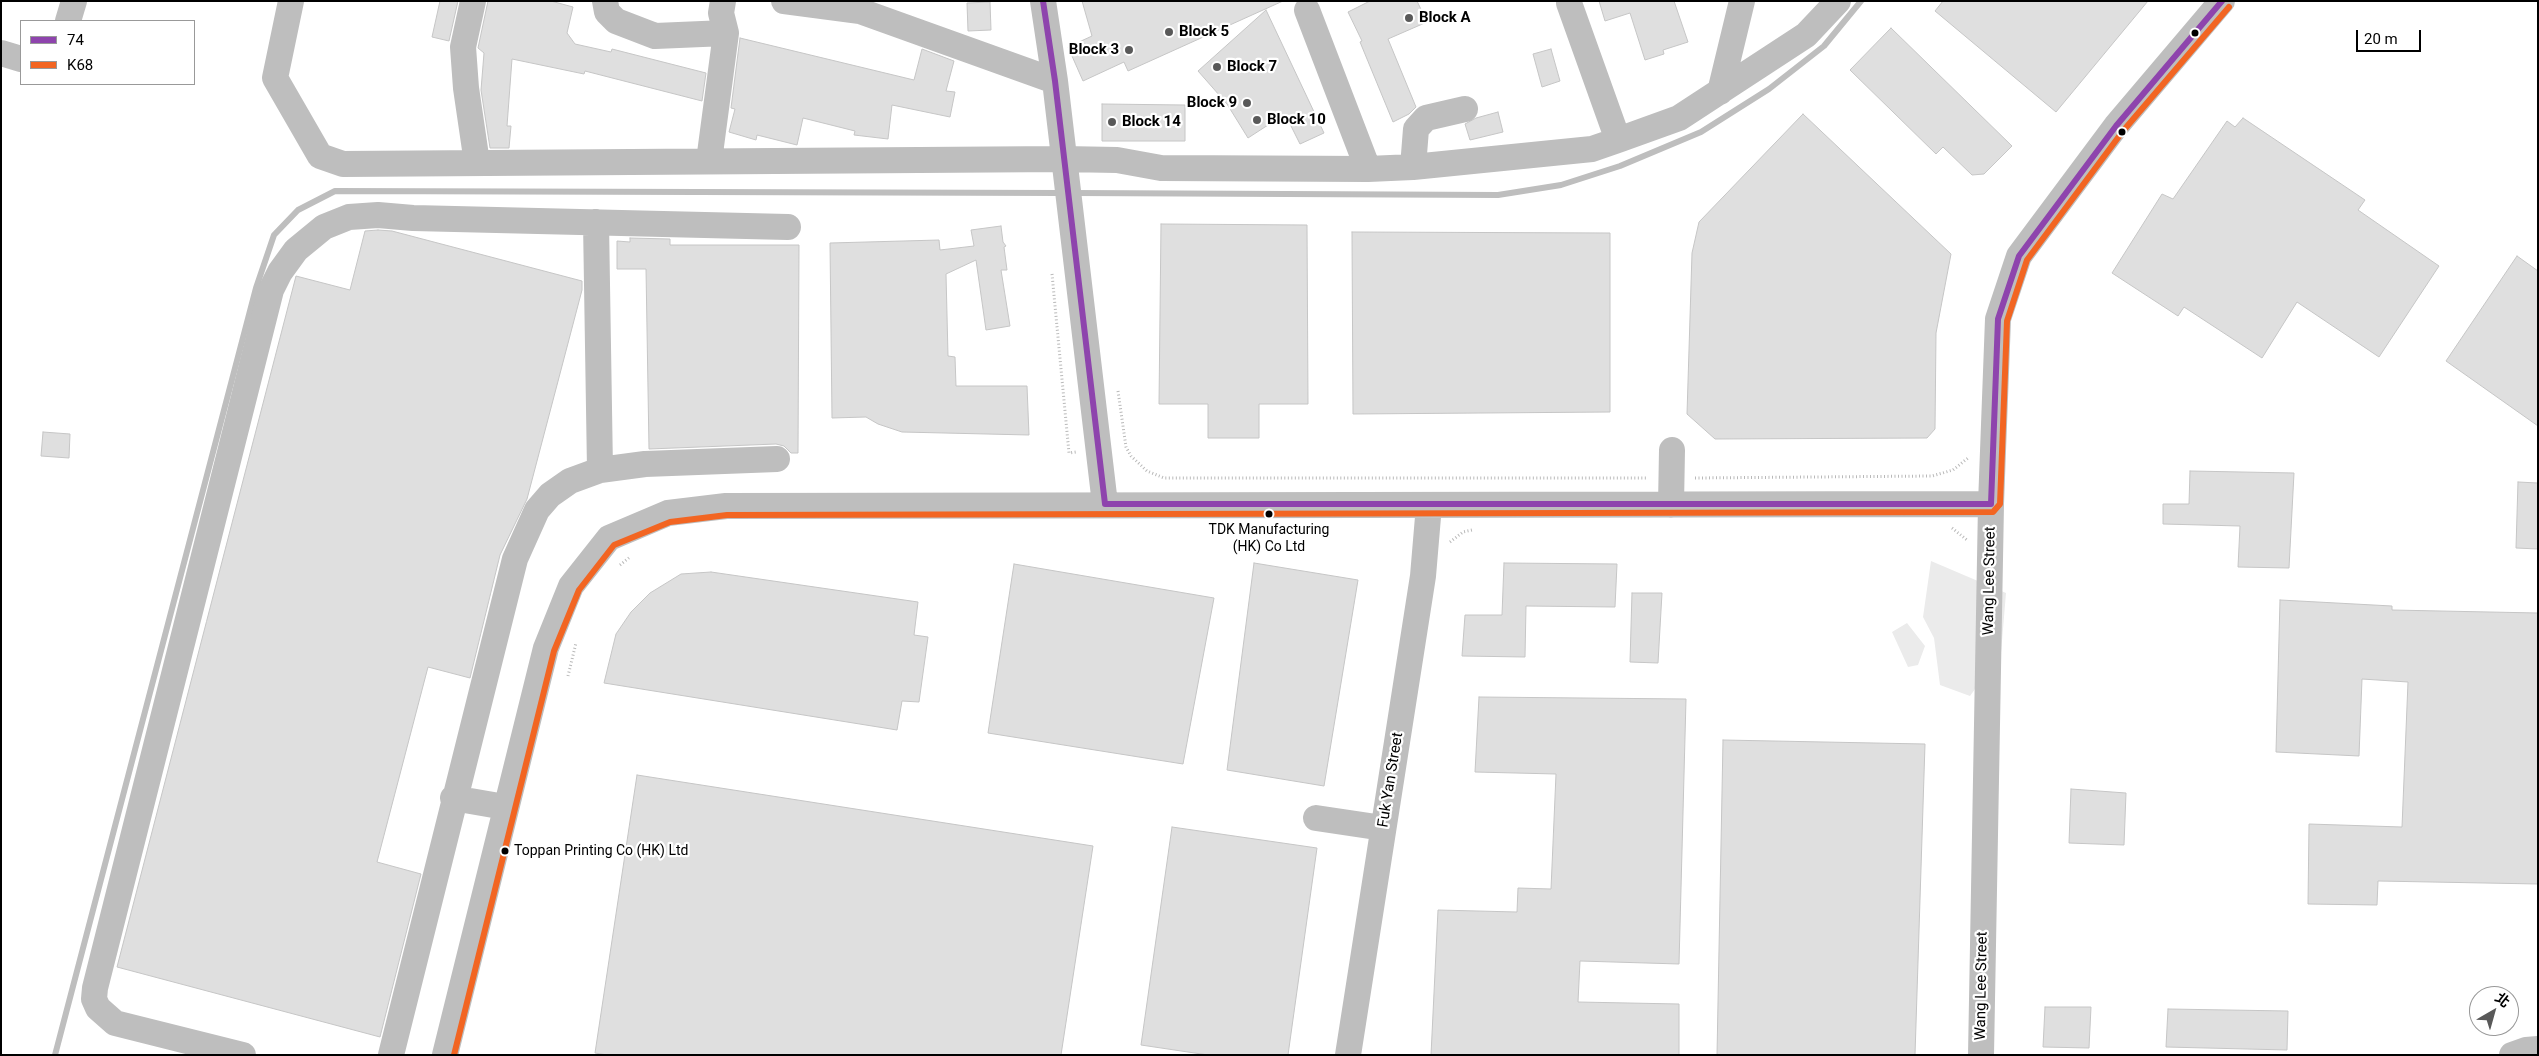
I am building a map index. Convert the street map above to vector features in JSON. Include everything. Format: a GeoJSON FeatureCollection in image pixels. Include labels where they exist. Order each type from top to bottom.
{"type":"FeatureCollection","features":[{"type":"Feature","properties":{"kind":"street"},"geometry":{"type":"LineString","coordinates":[[68,20],[74,1]]}},
{"type":"Feature","properties":{"kind":"street"},"geometry":{"type":"LineString","coordinates":[[290,1],[275,78],[320,156],[343,164],[709,161],[1064,166],[1118,160],[1161,168],[1368,169],[1413,167],[1592,149],[1618,140],[1678,118],[1720,92],[1806,35],[1838,1]]}},
{"type":"Feature","properties":{"kind":"street"},"geometry":{"type":"LineString","coordinates":[[473,1],[463,47],[466,88],[477,163]]}},
{"type":"Feature","properties":{"kind":"street"},"geometry":{"type":"LineString","coordinates":[[606,1],[607,12],[616,21],[655,36],[726,33]]}},
{"type":"Feature","properties":{"kind":"street"},"geometry":{"type":"LineString","coordinates":[[709,161],[726,33],[721,13],[723,1]]}},
{"type":"Feature","properties":{"kind":"street"},"geometry":{"type":"LineString","coordinates":[[784,1],[860,11],[1055,81]]}},
{"type":"Feature","properties":{"kind":"street"},"geometry":{"type":"LineString","coordinates":[[1044,1],[1105,504]]}},
{"type":"Feature","properties":{"kind":"street"},"geometry":{"type":"LineString","coordinates":[[1720,92],[1742,1]]}},
{"type":"Feature","properties":{"kind":"street","name":"Wang Lee Street"},"geometry":{"type":"LineString","coordinates":[[1981,1055],[1992,504],[1998,319],[2019,256],[2116,126],[2219,2]]}},
{"type":"Feature","properties":{"kind":"street"},"geometry":{"type":"LineString","coordinates":[[1569,3],[1618,140]]}},
{"type":"Feature","properties":{"kind":"street"},"geometry":{"type":"LineString","coordinates":[[1307,10],[1368,169]]}},
{"type":"Feature","properties":{"kind":"street"},"geometry":{"type":"LineString","coordinates":[[1,52],[20,59]]}},
{"type":"Feature","properties":{"kind":"street"},"geometry":{"type":"LineString","coordinates":[[1413,167],[1416,128],[1426,118],[1465,109]]}},
{"type":"Feature","properties":{"kind":"street"},"geometry":{"type":"LineString","coordinates":[[243,1055],[115,1023],[98,1008],[94,998],[270,290],[296,250],[324,227],[350,217],[378,215],[414,218],[788,227]]}},
{"type":"Feature","properties":{"kind":"street"},"geometry":{"type":"LineString","coordinates":[[596,222],[600,470]]}},
{"type":"Feature","properties":{"kind":"street"},"geometry":{"type":"LineString","coordinates":[[1671,505],[1672,450]]}},
{"type":"Feature","properties":{"kind":"street"},"geometry":{"type":"LineString","coordinates":[[390,1055],[500,615],[523,536],[537,510],[550,495],[570,481],[600,470],[645,464],[777,459]]}},
{"type":"Feature","properties":{"kind":"street"},"geometry":{"type":"LineString","coordinates":[[445,1055],[546,648],[571,586],[609,538],[668,513],[726,506],[1992,504]]}},
{"type":"Feature","properties":{"kind":"street","name":"Fuk Yan Street"},"geometry":{"type":"LineString","coordinates":[[1348,1055],[1423,576],[1428,505]]}},
{"type":"Feature","properties":{"kind":"street"},"geometry":{"type":"LineString","coordinates":[[454,798],[505,807]]}},
{"type":"Feature","properties":{"kind":"street"},"geometry":{"type":"LineString","coordinates":[[1316,818],[1383,828]]}},
{"type":"Feature","properties":{"kind":"path"},"geometry":{"type":"LineString","coordinates":[[1051,267],[1069,453]]}},
{"type":"Feature","properties":{"kind":"path"},"geometry":{"type":"LineString","coordinates":[[1126,447],[1131,456],[1147,471],[1164,478],[1926,477],[1953,470]]}},
{"type":"Feature","properties":{"kind":"path"},"geometry":{"type":"LineString","coordinates":[[613,570],[634,554]]}},
{"type":"Feature","properties":{"kind":"path"},"geometry":{"type":"LineString","coordinates":[[568,676],[576,640]]}},
{"type":"Feature","properties":{"kind":"shaded area"},"geometry":{"type":"Polygon","coordinates":[[[1931,561],[2006,593],[2001,653],[1970,696],[1940,685],[1934,638],[1923,617],[1931,561]]]}},
{"type":"Feature","properties":{"kind":"shaded area"},"geometry":{"type":"Polygon","coordinates":[[[1907,623],[1925,646],[1918,665],[1908,667],[1892,632],[1907,623]]]}},
{"type":"Feature","properties":{"kind":"building"},"geometry":{"type":"Polygon","coordinates":[[[440,1],[458,1],[449,41],[432,37],[440,1]]]}},
{"type":"Feature","properties":{"kind":"building"},"geometry":{"type":"Polygon","coordinates":[[[488,1],[551,1],[573,7],[567,33],[575,44],[611,52],[612,49],[706,73],[702,101],[585,71],[584,74],[512,59],[507,126],[511,126],[509,148],[490,148],[481,90],[484,53],[478,48],[488,1]]]}},
{"type":"Feature","properties":{"kind":"building"},"geometry":{"type":"Polygon","coordinates":[[[1082,1],[1283,1],[1128,71],[1124,62],[1083,81],[1068,47],[1092,36],[1082,1]]]}},
{"type":"Feature","properties":{"kind":"building"},"geometry":{"type":"Polygon","coordinates":[[[1370,1],[1417,1],[1427,22],[1388,39],[1416,107],[1409,114],[1393,122],[1360,42],[1362,41],[1348,12],[1370,1]]]}},
{"type":"Feature","properties":{"kind":"building"},"geometry":{"type":"Polygon","coordinates":[[[1599,1],[1674,1],[1688,42],[1663,50],[1664,54],[1645,60],[1630,13],[1605,21],[1599,1]]]}},
{"type":"Feature","properties":{"kind":"building"},"geometry":{"type":"Polygon","coordinates":[[[1943,1],[2148,1],[2056,112],[1935,11],[1943,1]]]}},
{"type":"Feature","properties":{"kind":"building"},"geometry":{"type":"Polygon","coordinates":[[[990,2],[991,30],[968,31],[967,3],[990,2]]]}},
{"type":"Feature","properties":{"kind":"building"},"geometry":{"type":"Polygon","coordinates":[[[1266,10],[1324,133],[1300,144],[1285,114],[1248,138],[1227,104],[1198,71],[1266,10]]]}},
{"type":"Feature","properties":{"kind":"building"},"geometry":{"type":"Polygon","coordinates":[[[1891,28],[2012,146],[1984,174],[1972,175],[1943,147],[1936,154],[1850,70],[1891,28]]]}},
{"type":"Feature","properties":{"kind":"building"},"geometry":{"type":"Polygon","coordinates":[[[740,38],[914,80],[922,49],[954,61],[946,91],[955,92],[950,117],[892,105],[888,139],[854,135],[855,131],[803,118],[797,145],[757,135],[756,140],[729,132],[735,109],[731,108],[740,38]]]}},
{"type":"Feature","properties":{"kind":"building"},"geometry":{"type":"Polygon","coordinates":[[[1551,49],[1560,81],[1542,87],[1533,54],[1551,49]]]}},
{"type":"Feature","properties":{"kind":"building"},"geometry":{"type":"Polygon","coordinates":[[[1102,104],[1185,105],[1185,141],[1102,141],[1102,104]]]}},
{"type":"Feature","properties":{"kind":"building"},"geometry":{"type":"Polygon","coordinates":[[[1498,112],[1503,132],[1470,140],[1465,124],[1476,118],[1498,112]]]}},
{"type":"Feature","properties":{"kind":"building"},"geometry":{"type":"Polygon","coordinates":[[[1803,114],[1951,254],[1936,333],[1935,429],[1927,438],[1715,439],[1687,414],[1692,253],[1699,222],[1803,114]]]}},
{"type":"Feature","properties":{"kind":"building"},"geometry":{"type":"Polygon","coordinates":[[[2243,118],[2365,200],[2358,210],[2439,266],[2379,357],[2297,302],[2262,358],[2184,307],[2178,316],[2112,273],[2162,194],[2173,199],[2227,121],[2235,127],[2243,118]]]}},
{"type":"Feature","properties":{"kind":"building"},"geometry":{"type":"Polygon","coordinates":[[[1161,224],[1307,225],[1308,404],[1259,404],[1259,438],[1208,438],[1208,404],[1159,404],[1161,224]]]}},
{"type":"Feature","properties":{"kind":"building"},"geometry":{"type":"Polygon","coordinates":[[[1001,226],[1003,242],[1006,246],[1004,247],[1007,270],[1001,270],[1010,326],[986,330],[976,260],[946,274],[948,356],[955,357],[956,386],[1027,386],[1029,435],[902,432],[878,424],[866,417],[832,418],[830,243],[939,240],[940,250],[974,246],[971,230],[1001,226]]]}},
{"type":"Feature","properties":{"kind":"building"},"geometry":{"type":"Polygon","coordinates":[[[365,231],[392,231],[582,281],[582,290],[527,499],[500,555],[470,678],[428,667],[377,862],[421,874],[380,1037],[117,967],[296,276],[350,290],[365,231]]]}},
{"type":"Feature","properties":{"kind":"building"},"geometry":{"type":"Polygon","coordinates":[[[1352,232],[1610,233],[1610,412],[1353,414],[1352,232]]]}},
{"type":"Feature","properties":{"kind":"building"},"geometry":{"type":"Polygon","coordinates":[[[630,238],[670,239],[670,245],[799,245],[798,453],[791,453],[784,446],[776,444],[649,449],[646,269],[617,269],[617,241],[630,242],[630,238]]]}},
{"type":"Feature","properties":{"kind":"building"},"geometry":{"type":"Polygon","coordinates":[[[2517,256],[2538,271],[2538,426],[2446,361],[2517,256]]]}},
{"type":"Feature","properties":{"kind":"building"},"geometry":{"type":"Polygon","coordinates":[[[43,432],[70,434],[69,458],[41,456],[43,432]]]}},
{"type":"Feature","properties":{"kind":"building"},"geometry":{"type":"Polygon","coordinates":[[[2190,471],[2294,473],[2289,568],[2238,567],[2240,526],[2163,524],[2163,504],[2189,504],[2190,471]]]}},
{"type":"Feature","properties":{"kind":"building"},"geometry":{"type":"Polygon","coordinates":[[[2518,482],[2538,483],[2538,549],[2516,548],[2518,482]]]}},
{"type":"Feature","properties":{"kind":"building"},"geometry":{"type":"Polygon","coordinates":[[[1254,563],[1358,580],[1324,786],[1227,770],[1254,563]]]}},
{"type":"Feature","properties":{"kind":"building"},"geometry":{"type":"Polygon","coordinates":[[[1504,563],[1617,564],[1615,607],[1526,606],[1525,657],[1462,656],[1465,615],[1502,615],[1504,563]]]}},
{"type":"Feature","properties":{"kind":"building"},"geometry":{"type":"Polygon","coordinates":[[[1014,564],[1214,598],[1183,764],[988,733],[1014,564]]]}},
{"type":"Feature","properties":{"kind":"building"},"geometry":{"type":"Polygon","coordinates":[[[711,572],[918,602],[914,635],[928,637],[919,702],[902,701],[897,730],[604,683],[616,634],[631,612],[650,593],[681,574],[711,572]]]}},
{"type":"Feature","properties":{"kind":"building"},"geometry":{"type":"Polygon","coordinates":[[[1632,593],[1662,593],[1658,663],[1630,662],[1632,593]]]}},
{"type":"Feature","properties":{"kind":"building"},"geometry":{"type":"Polygon","coordinates":[[[2280,600],[2392,606],[2392,610],[2538,613],[2538,884],[2378,881],[2377,905],[2308,904],[2309,824],[2402,827],[2408,682],[2362,679],[2359,756],[2276,752],[2280,600]]]}},
{"type":"Feature","properties":{"kind":"building"},"geometry":{"type":"Polygon","coordinates":[[[1479,697],[1686,699],[1679,964],[1580,961],[1578,1002],[1679,1004],[1679,1055],[1431,1055],[1438,910],[1517,912],[1518,888],[1551,889],[1556,774],[1475,772],[1479,697]]]}},
{"type":"Feature","properties":{"kind":"building"},"geometry":{"type":"Polygon","coordinates":[[[1723,740],[1925,744],[1915,1055],[1717,1055],[1723,740]]]}},
{"type":"Feature","properties":{"kind":"building"},"geometry":{"type":"Polygon","coordinates":[[[637,775],[1093,846],[1061,1055],[607,1055],[595,1053],[637,775]]]}},
{"type":"Feature","properties":{"kind":"building"},"geometry":{"type":"Polygon","coordinates":[[[2071,789],[2126,793],[2124,845],[2069,843],[2071,789]]]}},
{"type":"Feature","properties":{"kind":"building"},"geometry":{"type":"Polygon","coordinates":[[[1172,827],[1317,848],[1288,1055],[1208,1055],[1141,1045],[1172,827]]]}},
{"type":"Feature","properties":{"kind":"building"},"geometry":{"type":"Polygon","coordinates":[[[2045,1007],[2091,1007],[2089,1048],[2043,1047],[2045,1007]]]}},
{"type":"Feature","properties":{"kind":"building"},"geometry":{"type":"Polygon","coordinates":[[[2168,1009],[2288,1011],[2287,1050],[2166,1047],[2168,1009]]]}},
{"type":"Feature","properties":{"kind":"waterway"},"geometry":{"type":"LineString","coordinates":[[1074,193],[1498,195],[1561,185],[1620,166],[1701,132],[1769,89],[1824,46],[1861,1]]}},
{"type":"Feature","properties":{"kind":"waterway"},"geometry":{"type":"LineString","coordinates":[[55,1055],[256,288],[274,235],[298,210],[335,191],[1061,193]]}},
{"type":"Feature","properties":{"kind":"transit line","name":"74"},"geometry":{"type":"LineString","coordinates":[[1043,1],[1055,81],[1105,504]]}},
{"type":"Feature","properties":{"kind":"transit line","name":"74"},"geometry":{"type":"LineString","coordinates":[[1991,504],[1998,319],[2019,256],[2116,126],[2222,1]]}},
{"type":"Feature","properties":{"kind":"transit line","name":"K68"},"geometry":{"type":"LineString","coordinates":[[454,1055],[554,651],[579,590],[614,545],[670,522],[727,515],[1993,512],[2000,504],[2007,321],[2027,260],[2123,131],[2229,7]]}},
{"type":"Feature","properties":{"kind":"transit line","name":"74"},"geometry":{"type":"LineString","coordinates":[[1105,504],[1991,504]]}},
{"type":"Feature","properties":{"kind":"place","name":"Block A"},"geometry":{"type":"Point","coordinates":[1409,18]}},
{"type":"Feature","properties":{"kind":"place","name":"Block 5"},"geometry":{"type":"Point","coordinates":[1169,32]}},
{"type":"Feature","properties":{"kind":"place","name":"Block 3"},"geometry":{"type":"Point","coordinates":[1129,50]}},
{"type":"Feature","properties":{"kind":"place","name":"Block 7"},"geometry":{"type":"Point","coordinates":[1217,67]}},
{"type":"Feature","properties":{"kind":"place","name":"Block 9"},"geometry":{"type":"Point","coordinates":[1247,103]}},
{"type":"Feature","properties":{"kind":"place","name":"Block 10"},"geometry":{"type":"Point","coordinates":[1257,120]}},
{"type":"Feature","properties":{"kind":"place","name":"Block 14"},"geometry":{"type":"Point","coordinates":[1112,122]}},
{"type":"Feature","properties":{"kind":"place","name":"TDK Manufacturing (HK) Co Ltd"},"geometry":{"type":"Point","coordinates":[1269,514]}},
{"type":"Feature","properties":{"kind":"place","name":"Toppan Printing Co (HK) Ltd"},"geometry":{"type":"Point","coordinates":[505,851]}}]}
